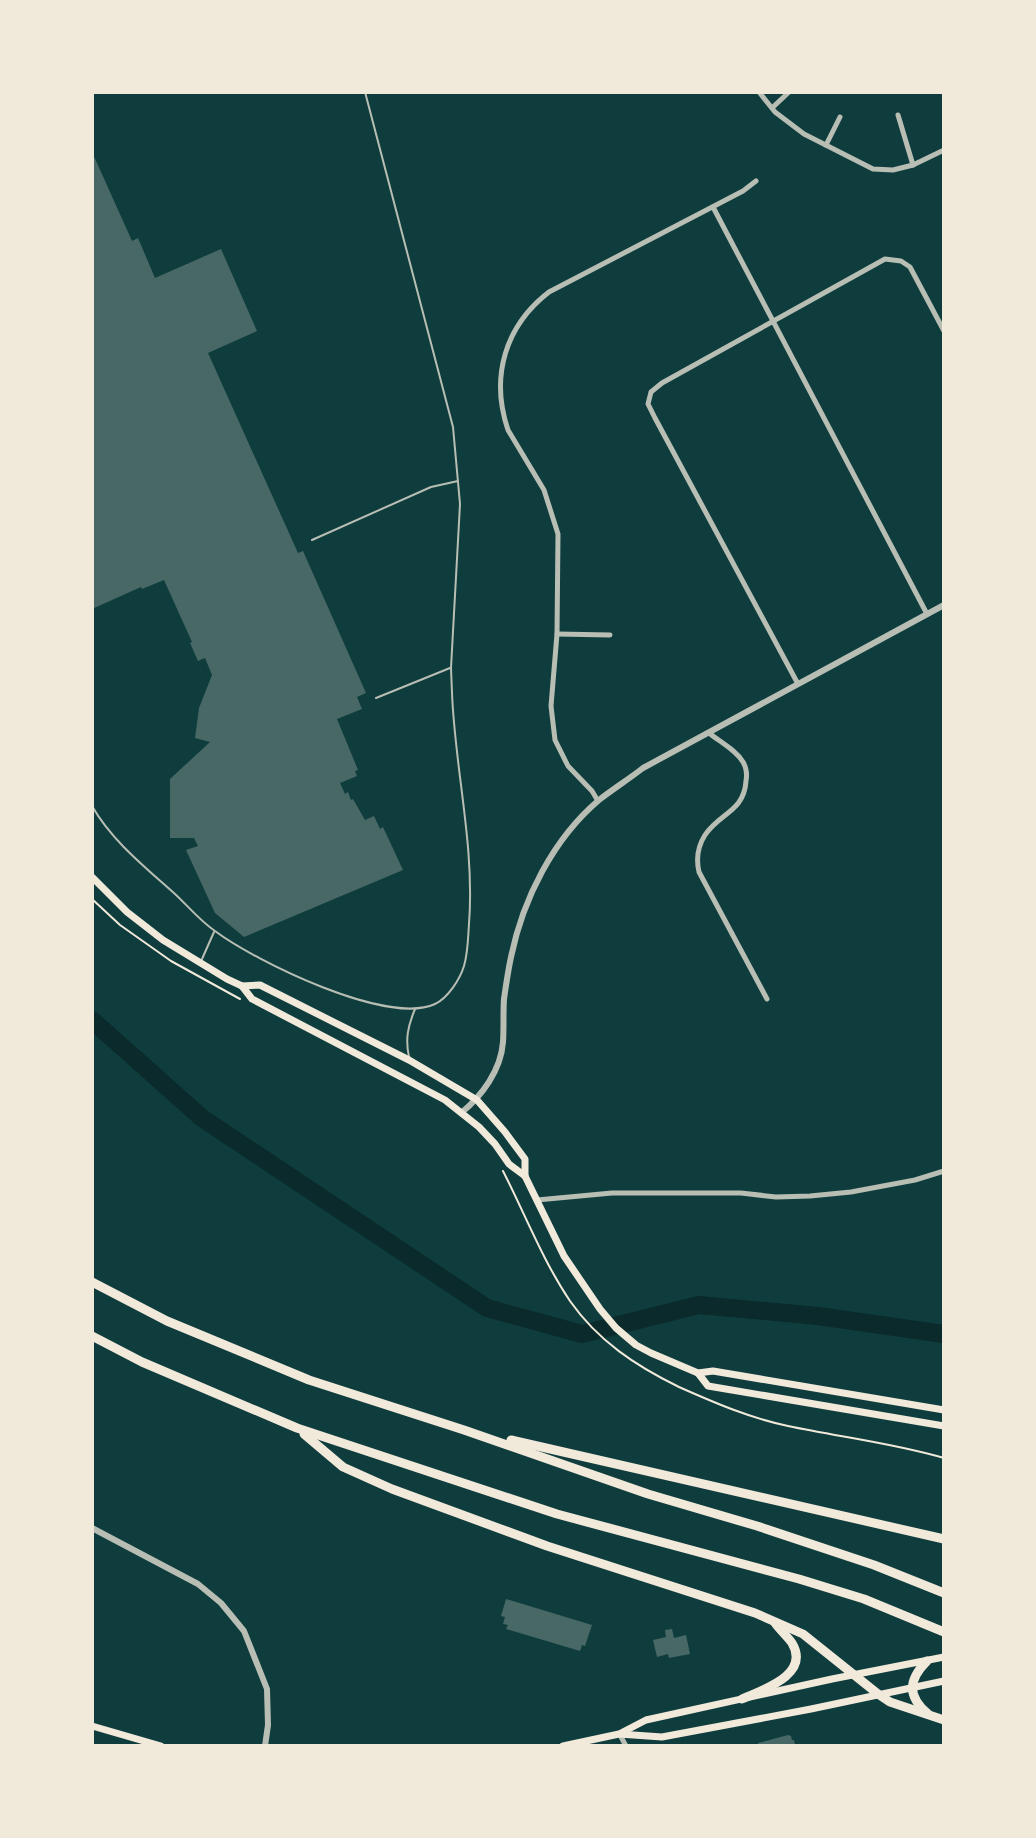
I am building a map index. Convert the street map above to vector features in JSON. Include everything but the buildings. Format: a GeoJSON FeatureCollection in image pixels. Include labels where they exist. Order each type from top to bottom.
{"type":"FeatureCollection","features":[{"type":"Feature","properties":{"kind":"highway"},"geometry":{"type":"LineString","coordinates":[[92,1282],[167,1321],[309,1380],[648,1494],[874,1565],[944,1593]]}},
{"type":"Feature","properties":{"kind":"highway"},"geometry":{"type":"LineString","coordinates":[[92,1336],[142,1362],[297,1428],[557,1514],[864,1599],[940,1631]]}},
{"type":"Feature","properties":{"kind":"highway"},"geometry":{"type":"LineString","coordinates":[[297,1428],[343,1467],[392,1489],[547,1546],[755,1613],[803,1634],[890,1702],[944,1720]]}},
{"type":"Feature","properties":{"kind":"highway"},"geometry":{"type":"LineString","coordinates":[[464,1430],[944,1539]]}},
{"type":"Feature","properties":{"kind":"highway"},"geometry":{"type":"LineString","coordinates":[[742,1699],[780,1682],[791,1672],[795,1651],[773,1621]]}},
{"type":"Feature","properties":{"kind":"highway"},"geometry":{"type":"LineString","coordinates":[[927,1661],[916,1672],[912,1687],[918,1702],[931,1716]]}},
{"type":"Feature","properties":{"kind":"main road"},"geometry":{"type":"LineString","coordinates":[[92,877],[127,912],[163,940],[242,986],[252,999],[445,1100],[479,1127],[509,1164],[525,1176]]}},
{"type":"Feature","properties":{"kind":"main road"},"geometry":{"type":"LineString","coordinates":[[242,986],[260,985],[409,1060],[477,1100],[525,1159],[525,1176],[564,1256],[616,1328],[644,1349],[698,1373],[708,1386],[944,1426]]}},
{"type":"Feature","properties":{"kind":"main road"},"geometry":{"type":"LineString","coordinates":[[698,1373],[713,1371],[944,1410]]}},
{"type":"Feature","properties":{"kind":"main road"},"geometry":{"type":"LineString","coordinates":[[563,1746],[619,1734],[646,1720],[944,1657]]}},
{"type":"Feature","properties":{"kind":"main road"},"geometry":{"type":"LineString","coordinates":[[619,1734],[662,1737],[944,1681]]}},
{"type":"Feature","properties":{"kind":"main road"},"geometry":{"type":"LineString","coordinates":[[92,1726],[161,1746]]}},
{"type":"Feature","properties":{"kind":"street"},"geometry":{"type":"LineString","coordinates":[[759,92],[772,108],[804,134],[873,169],[893,170],[913,165],[944,150]]}},
{"type":"Feature","properties":{"kind":"street"},"geometry":{"type":"LineString","coordinates":[[772,108],[789,92]]}},
{"type":"Feature","properties":{"kind":"street"},"geometry":{"type":"LineString","coordinates":[[898,115],[913,165]]}},
{"type":"Feature","properties":{"kind":"street"},"geometry":{"type":"LineString","coordinates":[[826,145],[840,117]]}},
{"type":"Feature","properties":{"kind":"street"},"geometry":{"type":"LineString","coordinates":[[598,801],[568,766],[555,740],[551,718],[557,634],[558,534],[544,490],[504,419],[500,387],[505,352],[522,318],[549,292],[743,191],[756,181]]}},
{"type":"Feature","properties":{"kind":"street"},"geometry":{"type":"LineString","coordinates":[[713,207],[927,614]]}},
{"type":"Feature","properties":{"kind":"street"},"geometry":{"type":"LineString","coordinates":[[799,685],[655,418],[648,404],[651,392],[880,261],[896,259],[910,267],[944,331]]}},
{"type":"Feature","properties":{"kind":"street"},"geometry":{"type":"LineString","coordinates":[[461,1113],[477,1100],[499,1060],[511,957],[535,884],[563,839],[598,801],[643,768],[944,605]]}},
{"type":"Feature","properties":{"kind":"street"},"geometry":{"type":"LineString","coordinates":[[557,634],[610,635]]}},
{"type":"Feature","properties":{"kind":"street"},"geometry":{"type":"LineString","coordinates":[[709,733],[736,753],[744,764],[747,777],[738,806],[709,829],[702,839],[698,852],[699,872],[767,999]]}},
{"type":"Feature","properties":{"kind":"street"},"geometry":{"type":"LineString","coordinates":[[537,1200],[612,1193],[810,1196],[851,1192],[944,1171]]}},
{"type":"Feature","properties":{"kind":"street"},"geometry":{"type":"LineString","coordinates":[[92,1528],[198,1584],[221,1603],[247,1635],[267,1689],[265,1746]]}},
{"type":"Feature","properties":{"kind":"street"},"geometry":{"type":"LineString","coordinates":[[619,1734],[626,1746]]}},
{"type":"Feature","properties":{"kind":"lane"},"geometry":{"type":"LineString","coordinates":[[92,806],[110,833],[214,931],[259,957],[327,989],[394,1008],[415,1008],[437,1004],[453,988],[464,967],[472,891],[452,701],[460,504],[453,427],[365,92]]}},
{"type":"Feature","properties":{"kind":"lane"},"geometry":{"type":"LineString","coordinates":[[312,540],[431,487],[459,481]]}},
{"type":"Feature","properties":{"kind":"lane"},"geometry":{"type":"LineString","coordinates":[[376,698],[451,668]]}},
{"type":"Feature","properties":{"kind":"lane"},"geometry":{"type":"LineString","coordinates":[[200,963],[214,931]]}},
{"type":"Feature","properties":{"kind":"lane"},"geometry":{"type":"LineString","coordinates":[[409,1060],[406,1043],[415,1008]]}},
{"type":"Feature","properties":{"kind":"path"},"geometry":{"type":"LineString","coordinates":[[695,1395],[725,1408],[785,1426],[944,1458]]}},
{"type":"Feature","properties":{"kind":"waterway"},"geometry":{"type":"LineString","coordinates":[[92,1020],[202,1118],[487,1308],[582,1334],[699,1305],[818,1316],[944,1334]]}}]}
